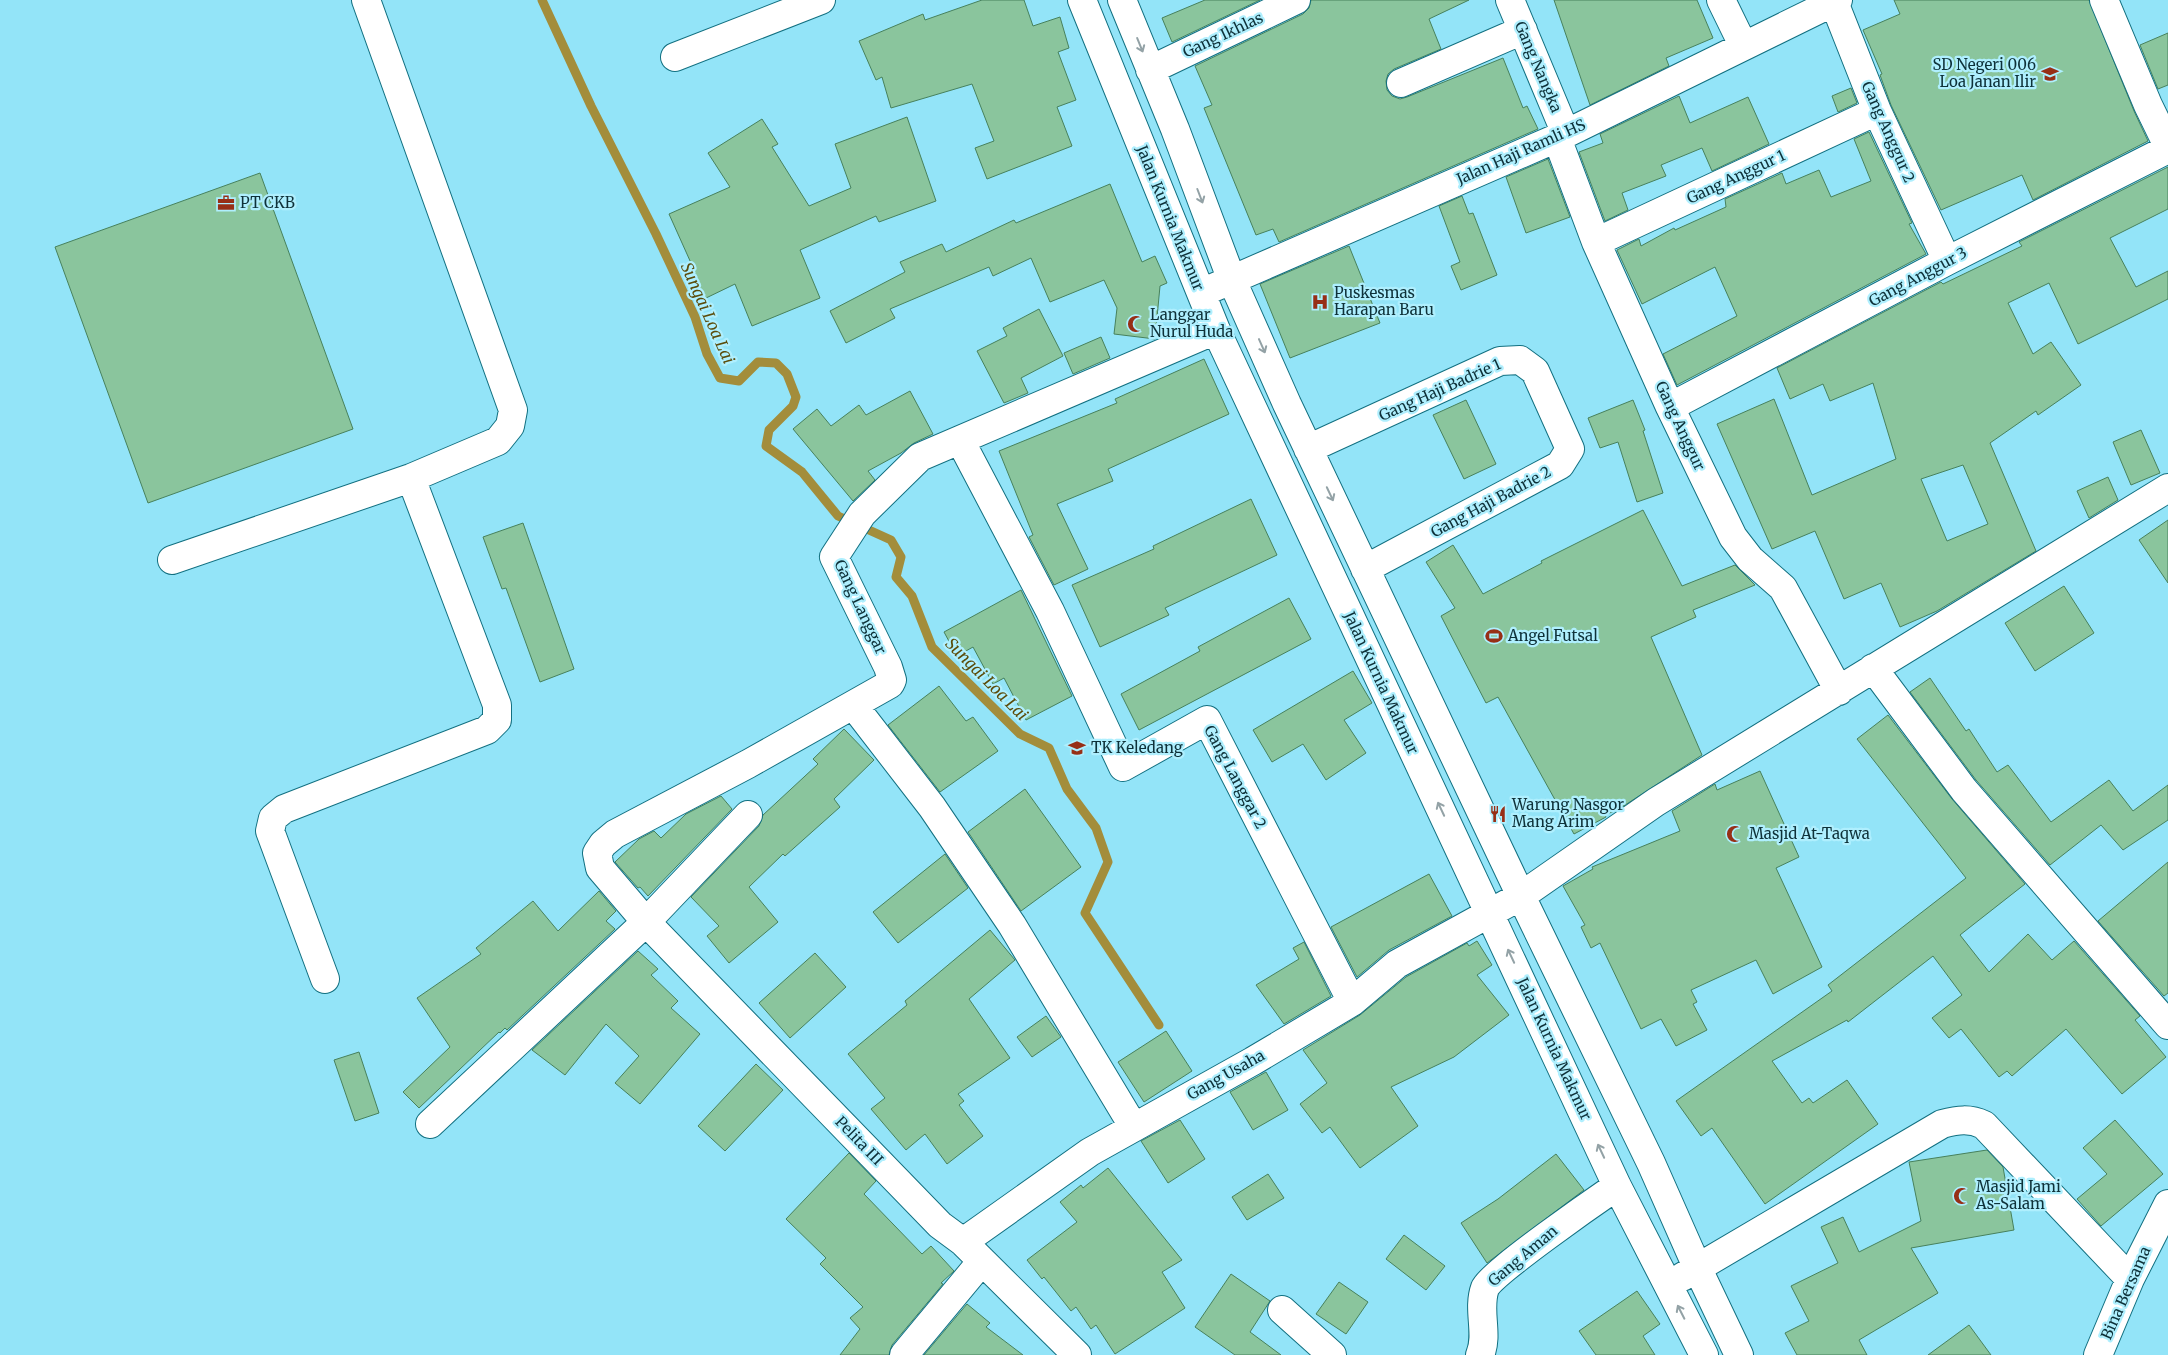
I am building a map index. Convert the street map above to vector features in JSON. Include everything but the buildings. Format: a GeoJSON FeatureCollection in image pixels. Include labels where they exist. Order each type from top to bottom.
{"type":"FeatureCollection","features":[{"type":"Feature","properties":{"kind":"street"},"geometry":{"type":"LineString","coordinates":[[172,560],[411,478],[498,441],[510,426],[512,410],[366,0]]}},
{"type":"Feature","properties":{"kind":"street"},"geometry":{"type":"LineString","coordinates":[[675,57],[821,0]]}},
{"type":"Feature","properties":{"kind":"street","name":"Jalan Kurnia Makmur"},"geometry":{"type":"LineString","coordinates":[[1082,0],[1216,330],[1491,913],[1617,1186],[1704,1355]]}},
{"type":"Feature","properties":{"kind":"street"},"geometry":{"type":"LineString","coordinates":[[1122,0],[1175,129],[1232,278],[1308,449],[1520,896],[1651,1163],[1697,1267],[1739,1355]]}},
{"type":"Feature","properties":{"kind":"street","name":"Gang Ikhlas"},"geometry":{"type":"LineString","coordinates":[[1150,70],[1296,0]]}},
{"type":"Feature","properties":{"kind":"street","name":"Gang Nangka"},"geometry":{"type":"LineString","coordinates":[[1510,0],[1523,30],[1561,136]]}},
{"type":"Feature","properties":{"kind":"street"},"geometry":{"type":"LineString","coordinates":[[1721,0],[1743,45]]}},
{"type":"Feature","properties":{"kind":"street"},"geometry":{"type":"LineString","coordinates":[[2104,0],[2148,105],[2168,147]]}},
{"type":"Feature","properties":{"kind":"street","name":"Jalan Haji Ramli HS"},"geometry":{"type":"LineString","coordinates":[[1200,294],[1232,278],[1561,136],[1836,1]]}},
{"type":"Feature","properties":{"kind":"street","name":"Gang Anggur 2"},"geometry":{"type":"LineString","coordinates":[[1836,1],[1877,111],[1947,261]]}},
{"type":"Feature","properties":{"kind":"street"},"geometry":{"type":"LineString","coordinates":[[1401,83],[1523,30]]}},
{"type":"Feature","properties":{"kind":"street","name":"Gang Anggur 1"},"geometry":{"type":"LineString","coordinates":[[1596,242],[1877,111]]}},
{"type":"Feature","properties":{"kind":"street","name":"Gang Anggur"},"geometry":{"type":"LineString","coordinates":[[1561,136],[1596,242],[1670,407],[1733,537],[1750,559],[1783,588],[1839,691]]}},
{"type":"Feature","properties":{"kind":"street","name":"Gang Anggur 3"},"geometry":{"type":"LineString","coordinates":[[1670,407],[2168,147]]}},
{"type":"Feature","properties":{"kind":"street","name":"Gang Langgar"},"geometry":{"type":"LineString","coordinates":[[646,922],[600,868],[597,853],[603,844],[614,834],[854,706],[882,689],[892,680],[834,557],[856,523],[920,457],[1216,330]]}},
{"type":"Feature","properties":{"kind":"street","name":"Gang Haji Badrie 1"},"geometry":{"type":"LineString","coordinates":[[1308,449],[1500,361],[1520,360],[1535,371],[1552,408]]}},
{"type":"Feature","properties":{"kind":"street","name":"Gang Haji Badrie 2"},"geometry":{"type":"LineString","coordinates":[[1365,570],[1560,465],[1570,449],[1552,408]]}},
{"type":"Feature","properties":{"kind":"street","name":"Gang Langgar 2"},"geometry":{"type":"LineString","coordinates":[[960,440],[1050,611],[1123,767],[1207,720],[1352,1002]]}},
{"type":"Feature","properties":{"kind":"street"},"geometry":{"type":"LineString","coordinates":[[325,979],[270,831],[273,818],[284,809],[487,730],[497,720],[497,705],[411,478]]}},
{"type":"Feature","properties":{"kind":"street","name":"Gang Usaha"},"geometry":{"type":"LineString","coordinates":[[963,1242],[1054,1177],[1133,1126],[1253,1061],[1352,1002],[1397,964],[1520,896],[1656,802],[2168,488]]}},
{"type":"Feature","properties":{"kind":"street"},"geometry":{"type":"LineString","coordinates":[[1873,668],[1964,790],[2168,1025]]}},
{"type":"Feature","properties":{"kind":"street"},"geometry":{"type":"LineString","coordinates":[[854,706],[932,807],[1012,925],[1133,1126]]}},
{"type":"Feature","properties":{"kind":"street"},"geometry":{"type":"LineString","coordinates":[[430,1124],[646,922],[748,815]]}},
{"type":"Feature","properties":{"kind":"street","name":"Pelita III"},"geometry":{"type":"LineString","coordinates":[[646,922],[940,1225],[963,1242],[1077,1355]]}},
{"type":"Feature","properties":{"kind":"street"},"geometry":{"type":"LineString","coordinates":[[1668,1286],[1697,1267],[1942,1124],[1960,1119],[1984,1125],[2130,1279]]}},
{"type":"Feature","properties":{"kind":"street","name":"Gang Aman"},"geometry":{"type":"LineString","coordinates":[[1480,1355],[1484,1346],[1482,1300],[1486,1285],[1560,1226],[1617,1186]]}},
{"type":"Feature","properties":{"kind":"street","name":"Bina Bersama"},"geometry":{"type":"LineString","coordinates":[[2098,1355],[2130,1279],[2168,1204]]}},
{"type":"Feature","properties":{"kind":"street"},"geometry":{"type":"LineString","coordinates":[[904,1355],[982,1261]]}},
{"type":"Feature","properties":{"kind":"street"},"geometry":{"type":"LineString","coordinates":[[1282,1310],[1332,1355]]}},
{"type":"Feature","properties":{"kind":"waterway","name":"Sungai Loa Lai"},"geometry":{"type":"LineString","coordinates":[[542,0],[591,106],[656,234],[695,317],[707,354],[720,378],[739,381],[758,362],[776,363],[787,374],[796,397],[793,406],[769,430],[766,446],[802,472],[838,516],[891,540],[901,557],[896,577],[912,596],[932,647],[1020,734],[1049,748],[1067,789],[1096,828],[1108,862],[1085,913],[1159,1025]]}},
{"type":"Feature","properties":{"kind":"place","name":"SD Negeri 006 Loa Janan Ilir"},"geometry":{"type":"Point","coordinates":[2050,74]}},
{"type":"Feature","properties":{"kind":"place","name":"PT CKB"},"geometry":{"type":"Point","coordinates":[226,203]}},
{"type":"Feature","properties":{"kind":"place","name":"Puskesmas Harapan Baru"},"geometry":{"type":"Point","coordinates":[1320,302]}},
{"type":"Feature","properties":{"kind":"place","name":"Langgar Nurul Huda"},"geometry":{"type":"Point","coordinates":[1136,324]}},
{"type":"Feature","properties":{"kind":"place","name":"Angel Futsal"},"geometry":{"type":"Point","coordinates":[1494,636]}},
{"type":"Feature","properties":{"kind":"place","name":"TK Keledang"},"geometry":{"type":"Point","coordinates":[1077,748]}},
{"type":"Feature","properties":{"kind":"place","name":"Warung Nasgor Mang Arim"},"geometry":{"type":"Point","coordinates":[1498,814]}},
{"type":"Feature","properties":{"kind":"place","name":"Masjid At-Taqwa"},"geometry":{"type":"Point","coordinates":[1735,834]}},
{"type":"Feature","properties":{"kind":"place","name":"Masjid Jami As-Salam"},"geometry":{"type":"Point","coordinates":[1962,1196]}}]}
